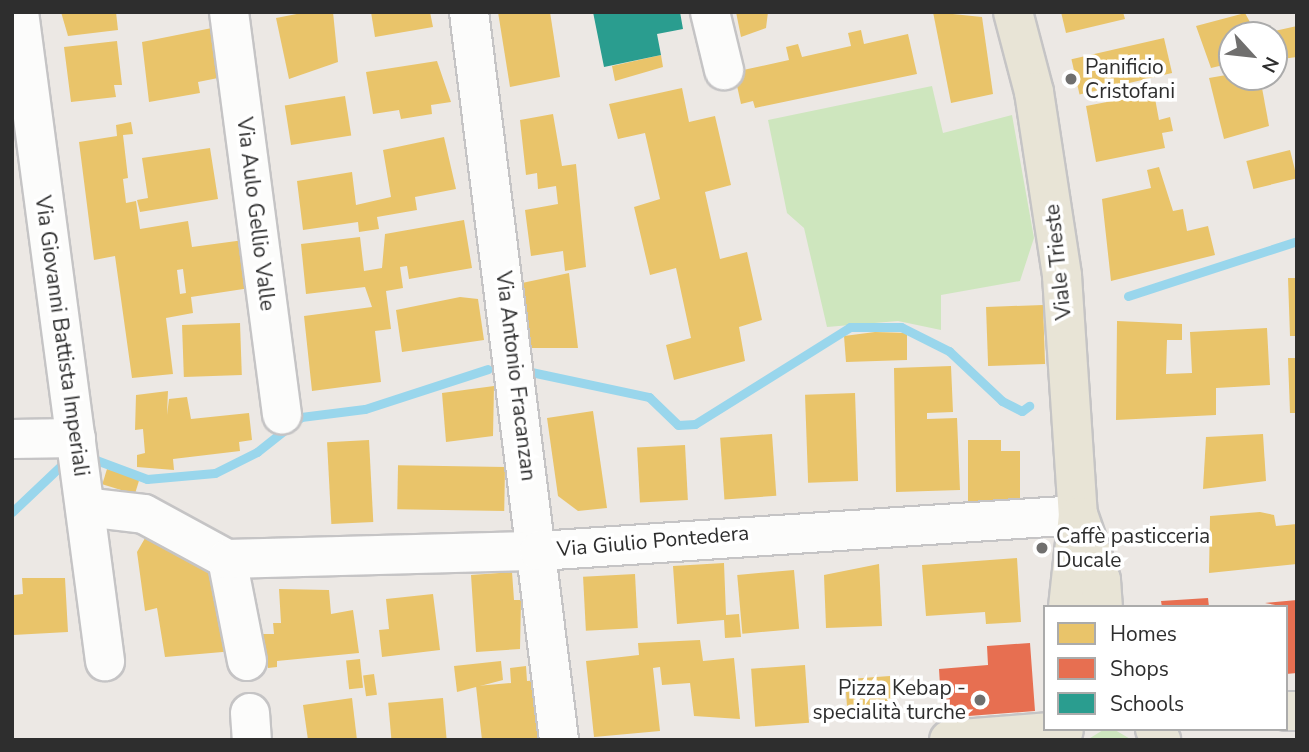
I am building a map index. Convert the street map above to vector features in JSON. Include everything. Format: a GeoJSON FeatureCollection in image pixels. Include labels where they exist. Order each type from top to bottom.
{"type":"FeatureCollection","features":[{"type":"Feature","properties":{"kind":"main road","name":"Viale Trieste"},"geometry":{"type":"LineString","coordinates":[[1013,12],[1036,104],[1062,276],[1078,515],[1068,605]]}},
{"type":"Feature","properties":{"kind":"main road","name":"Viale Trieste"},"geometry":{"type":"LineString","coordinates":[[1078,515],[1101,580],[1103,605]]}},
{"type":"Feature","properties":{"kind":"main road"},"geometry":{"type":"LineString","coordinates":[[949,740],[1063,733]]}},
{"type":"Feature","properties":{"kind":"street","name":"Via Giovanni Battista Imperiali"},"geometry":{"type":"LineString","coordinates":[[19,12],[105,660]]}},
{"type":"Feature","properties":{"kind":"street","name":"Via Aulo Gellio Valle"},"geometry":{"type":"LineString","coordinates":[[229,12],[282,415]]}},
{"type":"Feature","properties":{"kind":"street","name":"Via Antonio Fracanzan"},"geometry":{"type":"LineString","coordinates":[[469,12],[539,551],[559,740]]}},
{"type":"Feature","properties":{"kind":"street"},"geometry":{"type":"LineString","coordinates":[[710,12],[724,70]]}},
{"type":"Feature","properties":{"kind":"street"},"geometry":{"type":"LineString","coordinates":[[12,439],[76,438]]}},
{"type":"Feature","properties":{"kind":"street","name":"Via Giulio Pontedera"},"geometry":{"type":"LineString","coordinates":[[85,507],[144,514],[228,559],[539,551],[1078,515]]}},
{"type":"Feature","properties":{"kind":"street"},"geometry":{"type":"LineString","coordinates":[[228,559],[247,661]]}},
{"type":"Feature","properties":{"kind":"green space"},"geometry":{"type":"Polygon","coordinates":[[[932,86],[943,133],[1012,115],[1034,238],[1020,281],[941,295],[941,330],[898,321],[827,327],[804,228],[787,213],[768,120],[932,86]]]}},
{"type":"Feature","properties":{"kind":"green space"},"geometry":{"type":"Polygon","coordinates":[[[1101,731],[1117,731],[1132,740],[1087,740],[1101,731]]]}},
{"type":"Feature","properties":{"kind":"building: Homes"},"geometry":{"type":"Polygon","coordinates":[[[61,12],[116,12],[118,30],[68,36],[61,12]]]}},
{"type":"Feature","properties":{"kind":"building: Homes"},"geometry":{"type":"Polygon","coordinates":[[[307,12],[333,12],[338,62],[289,79],[276,18],[307,12]]]}},
{"type":"Feature","properties":{"kind":"building: Homes"},"geometry":{"type":"Polygon","coordinates":[[[371,12],[430,12],[433,27],[375,37],[371,12]]]}},
{"type":"Feature","properties":{"kind":"building: Homes"},"geometry":{"type":"Polygon","coordinates":[[[498,12],[550,12],[560,77],[510,87],[498,12]]]}},
{"type":"Feature","properties":{"kind":"building: Homes"},"geometry":{"type":"Polygon","coordinates":[[[736,12],[768,12],[766,28],[741,37],[736,12]]]}},
{"type":"Feature","properties":{"kind":"building: Homes"},"geometry":{"type":"Polygon","coordinates":[[[933,12],[982,17],[993,94],[951,103],[933,12]]]}},
{"type":"Feature","properties":{"kind":"building: Homes"},"geometry":{"type":"Polygon","coordinates":[[[1061,12],[1123,12],[1125,19],[1066,33],[1061,12]]]}},
{"type":"Feature","properties":{"kind":"building: Homes"},"geometry":{"type":"Polygon","coordinates":[[[1245,13],[1249,21],[1218,21],[1218,66],[1211,68],[1196,26],[1245,13]]]}},
{"type":"Feature","properties":{"kind":"building: Homes"},"geometry":{"type":"Polygon","coordinates":[[[1297,26],[1297,57],[1288,58],[1288,28],[1297,26]]]}},
{"type":"Feature","properties":{"kind":"building: Homes"},"geometry":{"type":"Polygon","coordinates":[[[212,28],[218,78],[198,82],[200,93],[149,102],[142,42],[212,28]]]}},
{"type":"Feature","properties":{"kind":"building: Homes"},"geometry":{"type":"Polygon","coordinates":[[[861,30],[864,44],[908,34],[917,74],[755,108],[753,101],[741,104],[734,72],[789,60],[786,47],[798,44],[802,57],[851,46],[848,33],[861,30]]]}},
{"type":"Feature","properties":{"kind":"building: Homes"},"geometry":{"type":"Polygon","coordinates":[[[1164,38],[1172,73],[1080,94],[1071,59],[1164,38]]]}},
{"type":"Feature","properties":{"kind":"building: Homes"},"geometry":{"type":"Polygon","coordinates":[[[117,41],[122,85],[114,85],[116,97],[71,102],[64,47],[117,41]]]}},
{"type":"Feature","properties":{"kind":"building: Homes"},"geometry":{"type":"Polygon","coordinates":[[[661,55],[663,67],[615,81],[612,66],[661,55]]]}},
{"type":"Feature","properties":{"kind":"building: Homes"},"geometry":{"type":"Polygon","coordinates":[[[437,61],[451,102],[431,105],[432,114],[401,119],[399,110],[373,114],[366,72],[437,61]]]}},
{"type":"Feature","properties":{"kind":"building: Homes"},"geometry":{"type":"Polygon","coordinates":[[[1218,76],[1218,91],[1263,91],[1269,126],[1224,139],[1209,78],[1218,76]]]}},
{"type":"Feature","properties":{"kind":"building: Homes"},"geometry":{"type":"Polygon","coordinates":[[[682,88],[689,122],[715,116],[731,185],[705,192],[720,259],[747,252],[762,320],[739,327],[745,361],[674,380],[666,345],[691,338],[676,268],[650,275],[634,207],[660,199],[645,133],[618,139],[609,104],[682,88]]]}},
{"type":"Feature","properties":{"kind":"building: Homes"},"geometry":{"type":"Polygon","coordinates":[[[1154,93],[1159,120],[1170,117],[1173,131],[1162,133],[1165,148],[1096,162],[1086,106],[1154,93]]]}},
{"type":"Feature","properties":{"kind":"building: Homes"},"geometry":{"type":"Polygon","coordinates":[[[345,96],[351,136],[291,145],[285,106],[345,96]]]}},
{"type":"Feature","properties":{"kind":"building: Homes"},"geometry":{"type":"Polygon","coordinates":[[[553,114],[562,166],[576,164],[586,267],[565,271],[563,251],[531,256],[525,210],[558,204],[556,186],[538,189],[537,173],[526,175],[520,120],[553,114]]]}},
{"type":"Feature","properties":{"kind":"building: Homes"},"geometry":{"type":"Polygon","coordinates":[[[131,122],[133,134],[123,135],[128,178],[123,179],[126,203],[136,201],[140,229],[188,221],[192,247],[244,240],[250,288],[191,297],[193,313],[166,318],[173,374],[132,378],[115,256],[94,260],[79,142],[117,136],[116,125],[131,122]],[[183,269],[177,270],[180,294],[186,293],[183,269]]]}},
{"type":"Feature","properties":{"kind":"building: Homes"},"geometry":{"type":"Polygon","coordinates":[[[444,137],[456,189],[415,197],[417,210],[377,217],[379,229],[359,232],[358,222],[303,230],[297,181],[352,172],[356,205],[391,197],[383,150],[444,137]]]}},
{"type":"Feature","properties":{"kind":"building: Homes"},"geometry":{"type":"Polygon","coordinates":[[[210,148],[218,199],[140,212],[137,200],[148,198],[142,158],[210,148]]]}},
{"type":"Feature","properties":{"kind":"building: Homes"},"geometry":{"type":"Polygon","coordinates":[[[1290,150],[1297,178],[1253,189],[1246,161],[1290,150]]]}},
{"type":"Feature","properties":{"kind":"building: Homes"},"geometry":{"type":"Polygon","coordinates":[[[1159,167],[1173,211],[1183,209],[1187,231],[1208,226],[1215,255],[1111,281],[1102,199],[1151,188],[1147,170],[1159,167]]]}},
{"type":"Feature","properties":{"kind":"building: Homes"},"geometry":{"type":"Polygon","coordinates":[[[464,220],[472,268],[409,279],[407,266],[400,267],[403,288],[386,291],[391,329],[375,331],[381,382],[312,391],[304,316],[372,307],[365,287],[306,294],[301,244],[360,237],[364,271],[382,268],[385,234],[464,220]]]}},
{"type":"Feature","properties":{"kind":"building: Homes"},"geometry":{"type":"Polygon","coordinates":[[[569,273],[578,348],[531,348],[522,283],[569,273]]]}},
{"type":"Feature","properties":{"kind":"building: Homes"},"geometry":{"type":"Polygon","coordinates":[[[1288,278],[1297,278],[1297,336],[1290,336],[1288,278]]]}},
{"type":"Feature","properties":{"kind":"building: Homes"},"geometry":{"type":"Polygon","coordinates":[[[460,297],[478,299],[484,340],[402,352],[396,310],[460,297]]]}},
{"type":"Feature","properties":{"kind":"building: Homes"},"geometry":{"type":"Polygon","coordinates":[[[1043,305],[1045,364],[988,366],[986,307],[1043,305]]]}},
{"type":"Feature","properties":{"kind":"building: Homes"},"geometry":{"type":"Polygon","coordinates":[[[1117,321],[1182,324],[1182,340],[1167,340],[1166,374],[1192,373],[1190,332],[1267,328],[1270,385],[1216,388],[1216,415],[1116,420],[1117,321]]]}},
{"type":"Feature","properties":{"kind":"building: Homes"},"geometry":{"type":"Polygon","coordinates":[[[240,323],[242,375],[184,377],[182,325],[240,323]]]}},
{"type":"Feature","properties":{"kind":"building: Homes"},"geometry":{"type":"Polygon","coordinates":[[[875,332],[907,333],[907,360],[846,362],[844,336],[875,332]]]}},
{"type":"Feature","properties":{"kind":"building: Homes"},"geometry":{"type":"Polygon","coordinates":[[[1288,358],[1297,358],[1297,413],[1290,413],[1288,358]]]}},
{"type":"Feature","properties":{"kind":"building: Homes"},"geometry":{"type":"Polygon","coordinates":[[[951,366],[953,412],[927,413],[927,419],[957,418],[960,490],[896,492],[894,368],[951,366]]]}},
{"type":"Feature","properties":{"kind":"building: Homes"},"geometry":{"type":"Polygon","coordinates":[[[494,386],[493,436],[446,442],[442,393],[494,386]]]}},
{"type":"Feature","properties":{"kind":"building: Homes"},"geometry":{"type":"Polygon","coordinates":[[[168,391],[167,415],[169,399],[187,397],[191,419],[249,413],[252,440],[239,442],[240,451],[173,459],[174,470],[137,467],[137,455],[145,453],[143,429],[135,430],[136,395],[168,391]]]}},
{"type":"Feature","properties":{"kind":"building: Homes"},"geometry":{"type":"Polygon","coordinates":[[[855,393],[858,481],[808,483],[805,395],[855,393]]]}},
{"type":"Feature","properties":{"kind":"building: Homes"},"geometry":{"type":"Polygon","coordinates":[[[593,411],[607,508],[578,511],[558,496],[547,418],[593,411]]]}},
{"type":"Feature","properties":{"kind":"building: Homes"},"geometry":{"type":"Polygon","coordinates":[[[772,434],[776,496],[724,499],[720,438],[772,434]]]}},
{"type":"Feature","properties":{"kind":"building: Homes"},"geometry":{"type":"Polygon","coordinates":[[[1263,434],[1266,481],[1203,489],[1206,437],[1263,434]]]}},
{"type":"Feature","properties":{"kind":"building: Homes"},"geometry":{"type":"Polygon","coordinates":[[[369,440],[373,522],[331,524],[327,442],[369,440]]]}},
{"type":"Feature","properties":{"kind":"building: Homes"},"geometry":{"type":"Polygon","coordinates":[[[968,440],[1001,440],[1001,451],[1020,451],[1020,504],[968,504],[968,440]]]}},
{"type":"Feature","properties":{"kind":"building: Homes"},"geometry":{"type":"Polygon","coordinates":[[[685,445],[688,500],[640,502],[637,448],[685,445]]]}},
{"type":"Feature","properties":{"kind":"building: Homes"},"geometry":{"type":"Polygon","coordinates":[[[398,465],[505,467],[504,511],[397,509],[398,465]]]}},
{"type":"Feature","properties":{"kind":"building: Homes"},"geometry":{"type":"Polygon","coordinates":[[[107,469],[140,479],[135,494],[102,484],[107,469]]]}},
{"type":"Feature","properties":{"kind":"building: Homes"},"geometry":{"type":"Polygon","coordinates":[[[1260,512],[1274,515],[1276,526],[1297,524],[1297,564],[1209,573],[1210,516],[1260,512]]]}},
{"type":"Feature","properties":{"kind":"building: Homes"},"geometry":{"type":"Polygon","coordinates":[[[148,533],[222,577],[234,651],[165,657],[157,608],[145,611],[137,552],[148,533]]]}},
{"type":"Feature","properties":{"kind":"building: Homes"},"geometry":{"type":"Polygon","coordinates":[[[1017,558],[1021,622],[986,624],[985,612],[926,616],[922,565],[1017,558]]]}},
{"type":"Feature","properties":{"kind":"building: Homes"},"geometry":{"type":"Polygon","coordinates":[[[724,563],[726,615],[739,614],[741,637],[725,638],[724,620],[677,624],[673,566],[724,563]]]}},
{"type":"Feature","properties":{"kind":"building: Homes"},"geometry":{"type":"Polygon","coordinates":[[[879,564],[882,626],[826,628],[824,575],[879,564]]]}},
{"type":"Feature","properties":{"kind":"building: Homes"},"geometry":{"type":"Polygon","coordinates":[[[794,570],[799,629],[742,634],[737,575],[794,570]]]}},
{"type":"Feature","properties":{"kind":"building: Homes"},"geometry":{"type":"Polygon","coordinates":[[[512,572],[514,600],[521,600],[520,649],[476,652],[471,575],[512,572]]]}},
{"type":"Feature","properties":{"kind":"building: Homes"},"geometry":{"type":"Polygon","coordinates":[[[635,574],[638,628],[586,631],[583,577],[635,574]]]}},
{"type":"Feature","properties":{"kind":"building: Homes"},"geometry":{"type":"Polygon","coordinates":[[[22,578],[65,578],[68,632],[13,635],[14,595],[23,594],[22,578]]]}},
{"type":"Feature","properties":{"kind":"building: Homes"},"geometry":{"type":"Polygon","coordinates":[[[279,589],[329,590],[331,614],[353,610],[359,653],[277,661],[277,667],[268,668],[262,634],[274,634],[273,623],[281,623],[279,589]]]}},
{"type":"Feature","properties":{"kind":"building: Homes"},"geometry":{"type":"Polygon","coordinates":[[[433,594],[440,650],[382,657],[379,630],[389,629],[386,599],[433,594]]]}},
{"type":"Feature","properties":{"kind":"building: Homes"},"geometry":{"type":"Polygon","coordinates":[[[700,640],[703,661],[734,658],[740,719],[694,716],[690,683],[662,685],[660,667],[653,668],[660,731],[594,737],[586,661],[639,655],[638,643],[700,640]]]}},
{"type":"Feature","properties":{"kind":"building: Homes"},"geometry":{"type":"Polygon","coordinates":[[[360,659],[363,688],[349,689],[346,660],[360,659]]]}},
{"type":"Feature","properties":{"kind":"building: Homes"},"geometry":{"type":"Polygon","coordinates":[[[501,661],[503,680],[457,692],[454,666],[501,661]]]}},
{"type":"Feature","properties":{"kind":"building: Homes"},"geometry":{"type":"Polygon","coordinates":[[[805,665],[809,723],[755,727],[751,669],[805,665]]]}},
{"type":"Feature","properties":{"kind":"building: Homes"},"geometry":{"type":"Polygon","coordinates":[[[526,666],[527,681],[538,680],[537,740],[482,740],[476,686],[511,683],[510,668],[526,666]]]}},
{"type":"Feature","properties":{"kind":"building: Homes"},"geometry":{"type":"Polygon","coordinates":[[[374,674],[377,695],[366,696],[363,676],[374,674]]]}},
{"type":"Feature","properties":{"kind":"building: Homes"},"geometry":{"type":"Polygon","coordinates":[[[890,676],[893,718],[848,721],[845,679],[890,676]]]}},
{"type":"Feature","properties":{"kind":"building: Homes"},"geometry":{"type":"Polygon","coordinates":[[[352,698],[357,740],[308,740],[303,705],[352,698]]]}},
{"type":"Feature","properties":{"kind":"building: Homes"},"geometry":{"type":"Polygon","coordinates":[[[443,698],[447,740],[391,740],[388,703],[443,698]]]}},
{"type":"Feature","properties":{"kind":"building: Shops"},"geometry":{"type":"Polygon","coordinates":[[[1208,598],[1209,605],[1162,605],[1161,601],[1208,598]]]}},
{"type":"Feature","properties":{"kind":"building: Shops"},"geometry":{"type":"Polygon","coordinates":[[[1297,600],[1297,673],[1288,674],[1288,605],[1265,603],[1297,600]]]}},
{"type":"Feature","properties":{"kind":"building: Shops"},"geometry":{"type":"Polygon","coordinates":[[[1030,643],[1035,711],[942,718],[939,669],[988,665],[987,646],[1030,643]]]}},
{"type":"Feature","properties":{"kind":"building: Schools"},"geometry":{"type":"Polygon","coordinates":[[[593,12],[680,12],[683,29],[657,34],[661,55],[604,67],[593,12]]]}},
{"type":"Feature","properties":{"kind":"waterway"},"geometry":{"type":"LineString","coordinates":[[1128,296],[1297,241]]}},
{"type":"Feature","properties":{"kind":"waterway"},"geometry":{"type":"LineString","coordinates":[[531,372],[649,397],[678,425],[695,424],[850,327],[901,327],[949,351],[1002,401],[1022,411],[1029,406]]}},
{"type":"Feature","properties":{"kind":"waterway"},"geometry":{"type":"LineString","coordinates":[[88,457],[147,479],[215,473],[257,452],[301,417],[365,409],[488,369]]}},
{"type":"Feature","properties":{"kind":"waterway"},"geometry":{"type":"LineString","coordinates":[[12,512],[68,459]]}},
{"type":"Feature","properties":{"kind":"place","name":"Panificio Cristofani"},"geometry":{"type":"Point","coordinates":[1071,79]}},
{"type":"Feature","properties":{"kind":"place","name":"Caffè pasticceria Ducale"},"geometry":{"type":"Point","coordinates":[1042,548]}},
{"type":"Feature","properties":{"kind":"place","name":"Pizza Kebap - specialità turche"},"geometry":{"type":"Point","coordinates":[980,700]}}]}
